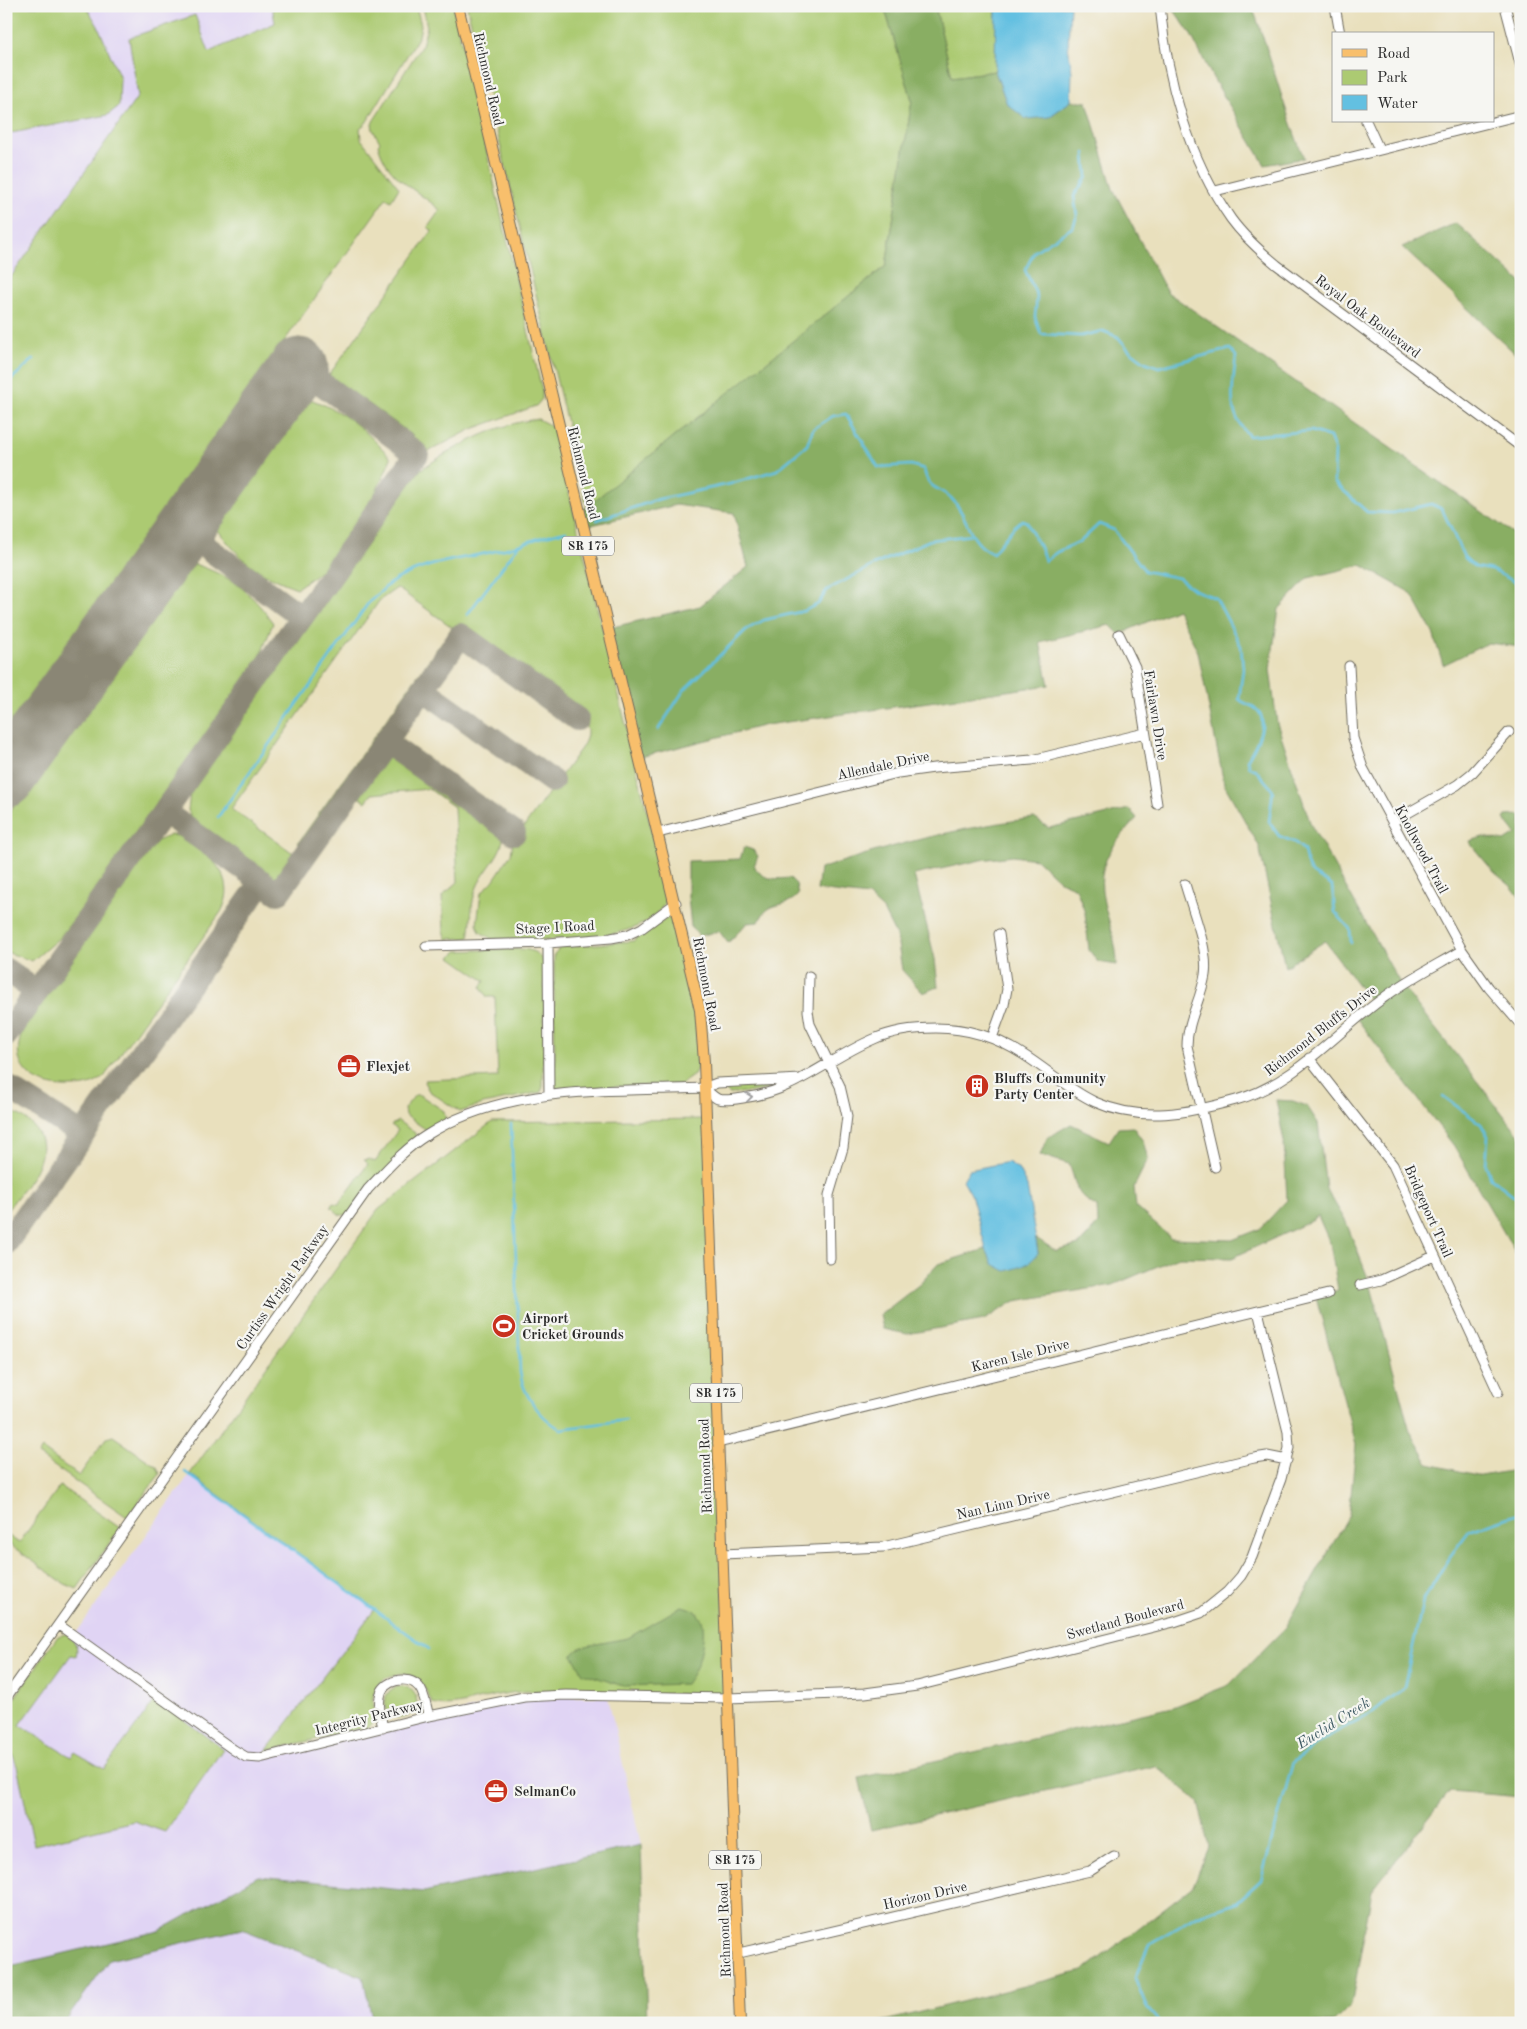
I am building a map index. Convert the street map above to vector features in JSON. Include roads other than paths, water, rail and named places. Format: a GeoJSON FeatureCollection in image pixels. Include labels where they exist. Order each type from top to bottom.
{"type":"FeatureCollection","features":[{"type":"Feature","properties":{"kind":"main road","name":"Richmond Road"},"geometry":{"type":"LineString","coordinates":[[458,6],[523,285],[676,903],[700,1010],[739,1953],[740,2023]]}},
{"type":"Feature","properties":{"kind":"street","name":"Royal Oak Boulevard"},"geometry":{"type":"LineString","coordinates":[[1160,6],[1165,45],[1175,93],[1192,143],[1214,191],[1242,233],[1277,265],[1521,447]]}},
{"type":"Feature","properties":{"kind":"street"},"geometry":{"type":"LineString","coordinates":[[1335,6],[1340,32]]}},
{"type":"Feature","properties":{"kind":"street"},"geometry":{"type":"LineString","coordinates":[[1505,6],[1521,67]]}},
{"type":"Feature","properties":{"kind":"street"},"geometry":{"type":"LineString","coordinates":[[1494,121],[1521,115]]}},
{"type":"Feature","properties":{"kind":"street"},"geometry":{"type":"LineString","coordinates":[[1366,122],[1379,149]]}},
{"type":"Feature","properties":{"kind":"street"},"geometry":{"type":"LineString","coordinates":[[1214,191],[1492,122]]}},
{"type":"Feature","properties":{"kind":"street","name":"Fairlawn Drive"},"geometry":{"type":"LineString","coordinates":[[1120,634],[1135,668],[1157,804]]}},
{"type":"Feature","properties":{"kind":"street","name":"Knollwood Trail"},"geometry":{"type":"LineString","coordinates":[[1349,666],[1352,727],[1355,748],[1363,768],[1462,950],[1488,988],[1521,1024]]}},
{"type":"Feature","properties":{"kind":"street"},"geometry":{"type":"LineString","coordinates":[[1392,822],[1457,785],[1472,773],[1509,732]]}},
{"type":"Feature","properties":{"kind":"street","name":"Allendale Drive"},"geometry":{"type":"LineString","coordinates":[[658,833],[911,771],[1032,760],[1145,733]]}},
{"type":"Feature","properties":{"kind":"street"},"geometry":{"type":"LineString","coordinates":[[1185,884],[1205,959],[1202,986],[1186,1038],[1189,1062],[1215,1167]]}},
{"type":"Feature","properties":{"kind":"street","name":"Stage I Road"},"geometry":{"type":"LineString","coordinates":[[426,946],[548,943],[627,935],[642,928],[676,903]]}},
{"type":"Feature","properties":{"kind":"street"},"geometry":{"type":"LineString","coordinates":[[992,1038],[1007,989],[999,934]]}},
{"type":"Feature","properties":{"kind":"street"},"geometry":{"type":"LineString","coordinates":[[548,943],[549,1095]]}},
{"type":"Feature","properties":{"kind":"street","name":"Richmond Bluffs Drive"},"geometry":{"type":"LineString","coordinates":[[704,1088],[717,1099],[737,1099],[770,1094],[790,1086],[875,1038],[908,1030],[956,1029],[992,1038],[1025,1055],[1077,1092],[1105,1106],[1127,1112],[1154,1115],[1178,1114],[1238,1100],[1270,1087],[1393,991],[1462,950]]}},
{"type":"Feature","properties":{"kind":"street"},"geometry":{"type":"LineString","coordinates":[[810,976],[808,1018],[844,1096],[847,1116],[842,1148],[829,1195],[830,1259]]}},
{"type":"Feature","properties":{"kind":"street","name":"Bridgeport Trail"},"geometry":{"type":"LineString","coordinates":[[1309,1058],[1393,1165],[1498,1392]]}},
{"type":"Feature","properties":{"kind":"street","name":"Curtiss Wright Parkway"},"geometry":{"type":"LineString","coordinates":[[6,1698],[368,1188],[402,1153],[426,1135],[458,1118],[499,1103],[549,1095],[704,1088],[717,1083],[801,1079]]}},
{"type":"Feature","properties":{"kind":"street"},"geometry":{"type":"LineString","coordinates":[[1360,1285],[1381,1280],[1434,1256]]}},
{"type":"Feature","properties":{"kind":"street","name":"Karen Isle Drive"},"geometry":{"type":"LineString","coordinates":[[718,1443],[1328,1294]]}},
{"type":"Feature","properties":{"kind":"street","name":"Swetland Boulevard"},"geometry":{"type":"LineString","coordinates":[[727,1698],[865,1693],[917,1686],[1174,1622],[1201,1613],[1242,1576],[1255,1548],[1287,1460],[1289,1448],[1288,1432],[1258,1311]]}},
{"type":"Feature","properties":{"kind":"street","name":"Nan Linn Drive"},"geometry":{"type":"LineString","coordinates":[[722,1554],[884,1547],[1254,1458],[1267,1456],[1287,1460]]}},
{"type":"Feature","properties":{"kind":"street","name":"Integrity Parkway"},"geometry":{"type":"LineString","coordinates":[[59,1625],[246,1757],[260,1758],[429,1716],[524,1697],[727,1698]]}},
{"type":"Feature","properties":{"kind":"street"},"geometry":{"type":"LineString","coordinates":[[384,1728],[380,1696],[385,1686],[394,1681],[413,1682],[420,1688],[429,1716]]}},
{"type":"Feature","properties":{"kind":"street","name":"Horizon Drive"},"geometry":{"type":"LineString","coordinates":[[739,1953],[1090,1871],[1114,1856]]}},
{"type":"Feature","properties":{"kind":"water"},"geometry":{"type":"Polygon","coordinates":[[[996,6],[1070,6],[1068,46],[1072,72],[1071,101],[1049,117],[1026,119],[1007,104],[995,71],[996,6]]]}},
{"type":"Feature","properties":{"kind":"water"},"geometry":{"type":"Polygon","coordinates":[[[1008,1162],[1018,1169],[1027,1186],[1038,1253],[1028,1263],[1006,1271],[993,1264],[986,1249],[971,1194],[963,1180],[969,1170],[1008,1162]]]}},
{"type":"Feature","properties":{"kind":"waterway"},"geometry":{"type":"LineString","coordinates":[[1085,153],[1087,177],[1074,196],[1077,216],[1073,227],[1035,251],[1025,270],[1037,296],[1035,317],[1041,334],[1081,336],[1103,331],[1118,337],[1129,350],[1145,362],[1159,367],[1230,349],[1236,356],[1232,399],[1236,417],[1249,436],[1311,431],[1330,437],[1335,451],[1334,482],[1367,512],[1393,513],[1431,504],[1442,509],[1464,557],[1475,567],[1492,570],[1521,585]]}},
{"type":"Feature","properties":{"kind":"waterway"},"geometry":{"type":"LineString","coordinates":[[6,384],[34,359]]}},
{"type":"Feature","properties":{"kind":"waterway"},"geometry":{"type":"LineString","coordinates":[[597,520],[659,499],[730,484],[777,470],[807,445],[813,429],[833,416],[846,414],[878,467],[911,465],[924,469],[931,485],[947,495],[958,506],[978,543],[993,553],[1022,520],[1027,522],[1045,561],[1057,552],[1081,541],[1099,524],[1114,530],[1145,571],[1179,578],[1194,590],[1216,598],[1241,646],[1243,669],[1239,699],[1256,709],[1262,720],[1260,734],[1247,760],[1249,767],[1255,769],[1273,790],[1269,822],[1279,836],[1294,842],[1304,850],[1312,874],[1332,886],[1335,912],[1350,929],[1351,943]]}},
{"type":"Feature","properties":{"kind":"waterway"},"geometry":{"type":"LineString","coordinates":[[218,817],[369,602],[389,584],[404,575],[435,564],[502,550],[566,531]]}},
{"type":"Feature","properties":{"kind":"waterway"},"geometry":{"type":"LineString","coordinates":[[658,730],[684,690],[746,630],[764,620],[804,611],[818,604],[827,590],[874,565],[930,540],[972,535]]}},
{"type":"Feature","properties":{"kind":"waterway"},"geometry":{"type":"LineString","coordinates":[[467,615],[518,546]]}},
{"type":"Feature","properties":{"kind":"waterway"},"geometry":{"type":"LineString","coordinates":[[1443,1096],[1481,1124],[1488,1136],[1486,1165],[1491,1178],[1521,1201]]}},
{"type":"Feature","properties":{"kind":"waterway"},"geometry":{"type":"LineString","coordinates":[[511,1124],[520,1372],[525,1389],[539,1412],[560,1429],[626,1420]]}},
{"type":"Feature","properties":{"kind":"waterway"},"geometry":{"type":"LineString","coordinates":[[185,1472],[429,1649]]}},
{"type":"Feature","properties":{"kind":"waterway","name":"Euclid Creek"},"geometry":{"type":"LineString","coordinates":[[1160,2023],[1147,2008],[1135,1978],[1149,1944],[1198,1915],[1237,1902],[1261,1880],[1293,1762],[1327,1737],[1373,1712],[1404,1687],[1423,1601],[1448,1559],[1469,1531],[1521,1513]]}},
{"type":"Feature","properties":{"kind":"place","name":"Flexjet"},"geometry":{"type":"Point","coordinates":[349,1066]}},
{"type":"Feature","properties":{"kind":"place","name":"Bluffs Community Party Center"},"geometry":{"type":"Point","coordinates":[977,1086]}},
{"type":"Feature","properties":{"kind":"place","name":"Airport Cricket Grounds"},"geometry":{"type":"Point","coordinates":[504,1326]}},
{"type":"Feature","properties":{"kind":"place","name":"SelmanCo"},"geometry":{"type":"Point","coordinates":[496,1791]}}]}
